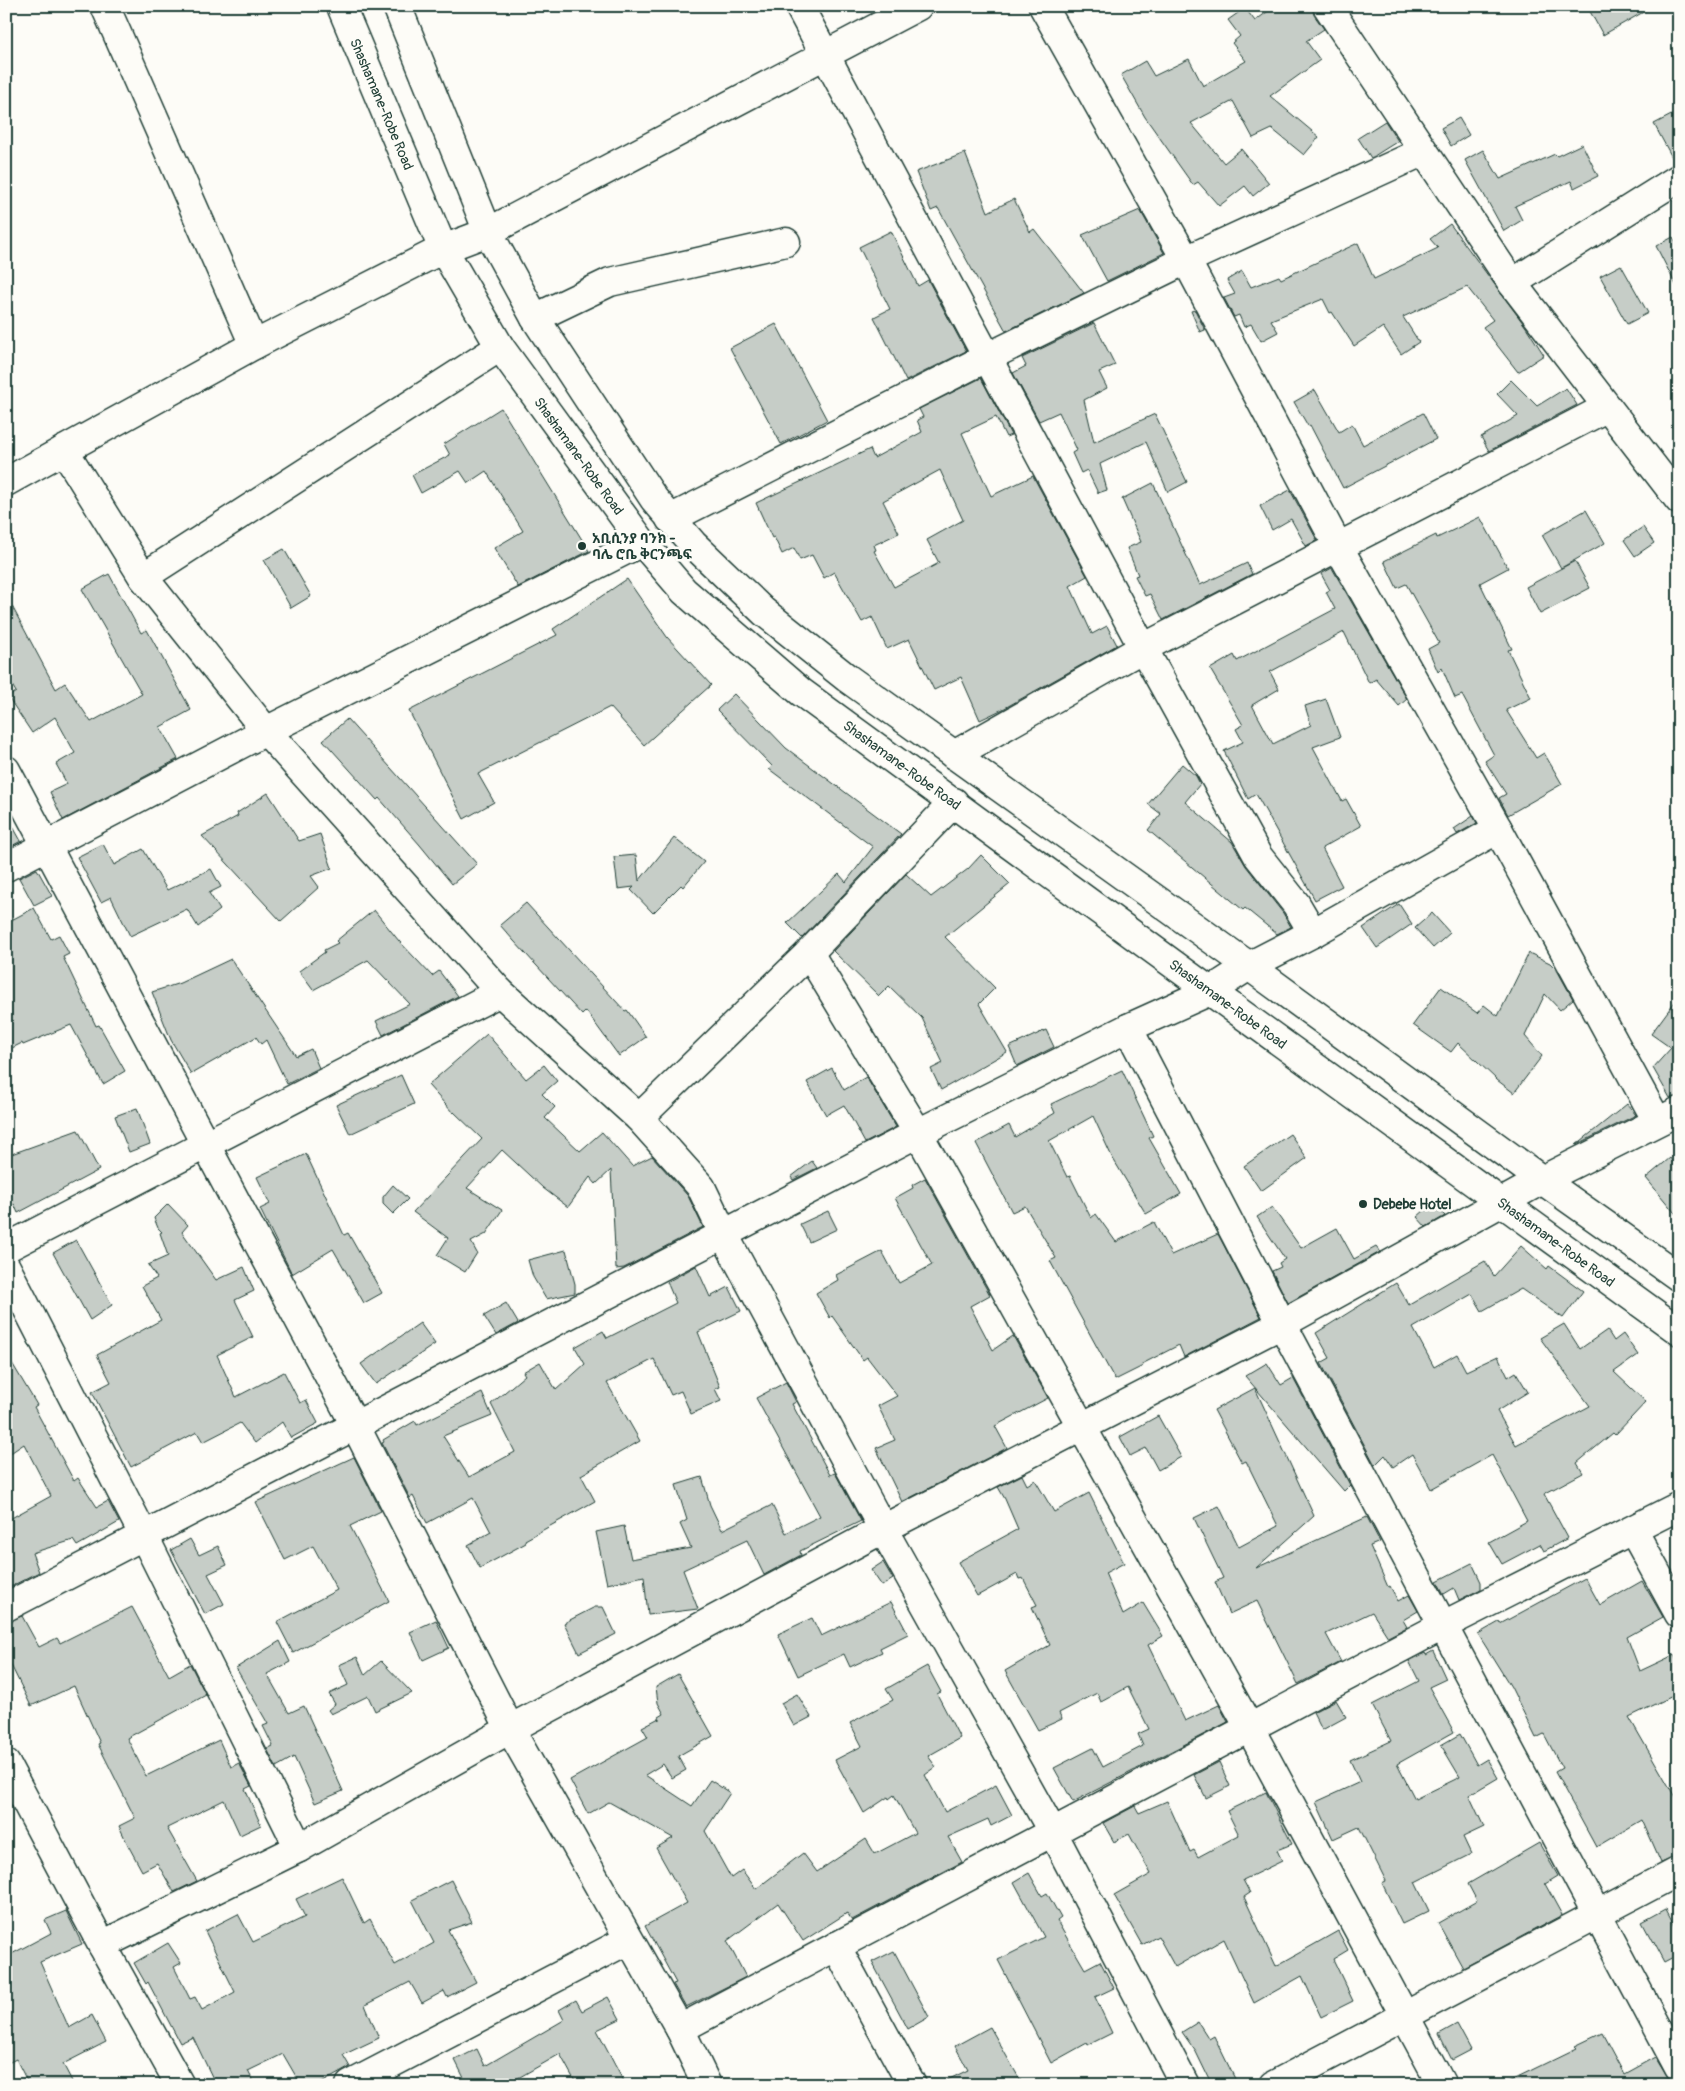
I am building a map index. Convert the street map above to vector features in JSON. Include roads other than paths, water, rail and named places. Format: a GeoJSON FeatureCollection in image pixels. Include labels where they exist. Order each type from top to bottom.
{"type":"FeatureCollection","features":[{"type":"Feature","properties":{"kind":"street"},"geometry":{"type":"LineString","coordinates":[[106,6],[254,345]]}},
{"type":"Feature","properties":{"kind":"street","name":"Shashamane-Robe Road"},"geometry":{"type":"LineString","coordinates":[[341,6],[443,249],[500,347],[642,542],[684,592],[801,692],[1679,1331]]}},
{"type":"Feature","properties":{"kind":"street"},"geometry":{"type":"LineString","coordinates":[[397,6],[488,232],[535,318],[654,499],[670,519],[764,612],[847,678],[1679,1277]]}},
{"type":"Feature","properties":{"kind":"street"},"geometry":{"type":"LineString","coordinates":[[799,6],[1143,648],[1258,856],[1296,904],[1312,933]]}},
{"type":"Feature","properties":{"kind":"street"},"geometry":{"type":"LineString","coordinates":[[6,482],[254,345],[443,249],[488,232],[918,6]]}},
{"type":"Feature","properties":{"kind":"street"},"geometry":{"type":"LineString","coordinates":[[102,1945],[299,1848],[510,1729],[883,1529],[1282,1324],[1542,1180],[1668,1116],[1498,829],[1339,548],[1186,260],[1043,6]]}},
{"type":"Feature","properties":{"kind":"street"},"geometry":{"type":"LineString","coordinates":[[1327,6],[1422,152],[1512,283],[1606,408],[1679,500]]}},
{"type":"Feature","properties":{"kind":"street"},"geometry":{"type":"LineString","coordinates":[[670,519],[988,357],[1186,260],[1422,152]]}},
{"type":"Feature","properties":{"kind":"street"},"geometry":{"type":"LineString","coordinates":[[1512,283],[1679,178]]}},
{"type":"Feature","properties":{"kind":"street"},"geometry":{"type":"LineString","coordinates":[[535,318],[610,282],[786,242]]}},
{"type":"Feature","properties":{"kind":"street"},"geometry":{"type":"LineString","coordinates":[[143,577],[500,347]]}},
{"type":"Feature","properties":{"kind":"street"},"geometry":{"type":"LineString","coordinates":[[954,755],[1143,648],[1606,408]]}},
{"type":"Feature","properties":{"kind":"street"},"geometry":{"type":"LineString","coordinates":[[64,450],[143,577],[266,732],[500,992],[639,1118],[701,1187],[723,1233],[883,1529],[1052,1831],[1185,2085]]}},
{"type":"Feature","properties":{"kind":"street"},"geometry":{"type":"LineString","coordinates":[[6,867],[266,732],[642,542]]}},
{"type":"Feature","properties":{"kind":"street"},"geometry":{"type":"LineString","coordinates":[[6,770],[355,1425],[510,1729],[680,2029],[707,2085]]}},
{"type":"Feature","properties":{"kind":"street"},"geometry":{"type":"LineString","coordinates":[[639,1118],[809,953],[954,802]]}},
{"type":"Feature","properties":{"kind":"street"},"geometry":{"type":"LineString","coordinates":[[6,1607],[918,1133],[1128,1028],[1210,991],[1249,966],[1498,829]]}},
{"type":"Feature","properties":{"kind":"street"},"geometry":{"type":"LineString","coordinates":[[809,953],[918,1133],[1249,1728],[1406,2015],[1442,2085]]}},
{"type":"Feature","properties":{"kind":"street"},"geometry":{"type":"LineString","coordinates":[[6,1248],[500,992]]}},
{"type":"Feature","properties":{"kind":"street"},"geometry":{"type":"LineString","coordinates":[[1128,1028],[1282,1324],[1679,2068]]}},
{"type":"Feature","properties":{"kind":"street"},"geometry":{"type":"LineString","coordinates":[[6,1267],[144,1536],[299,1848]]}},
{"type":"Feature","properties":{"kind":"street"},"geometry":{"type":"LineString","coordinates":[[680,2029],[1444,1625],[1679,1506]]}},
{"type":"Feature","properties":{"kind":"street"},"geometry":{"type":"LineString","coordinates":[[1633,1530],[1679,1614]]}},
{"type":"Feature","properties":{"kind":"street"},"geometry":{"type":"LineString","coordinates":[[6,1764],[102,1945],[180,2085]]}},
{"type":"Feature","properties":{"kind":"street"},"geometry":{"type":"LineString","coordinates":[[1274,2085],[1679,1871]]}},
{"type":"Feature","properties":{"kind":"street"},"geometry":{"type":"LineString","coordinates":[[350,2085],[628,1940]]}},
{"type":"Feature","properties":{"kind":"street"},"geometry":{"type":"LineString","coordinates":[[836,1946],[912,2085]]}},
{"type":"Feature","properties":{"kind":"place","name":"አቢሲንያ ባንክ - ባሌ ሮቤ ቅርንጫፍ"},"geometry":{"type":"Point","coordinates":[582,546]}},
{"type":"Feature","properties":{"kind":"place","name":"Debebe Hotel"},"geometry":{"type":"Point","coordinates":[1363,1204]}}]}
